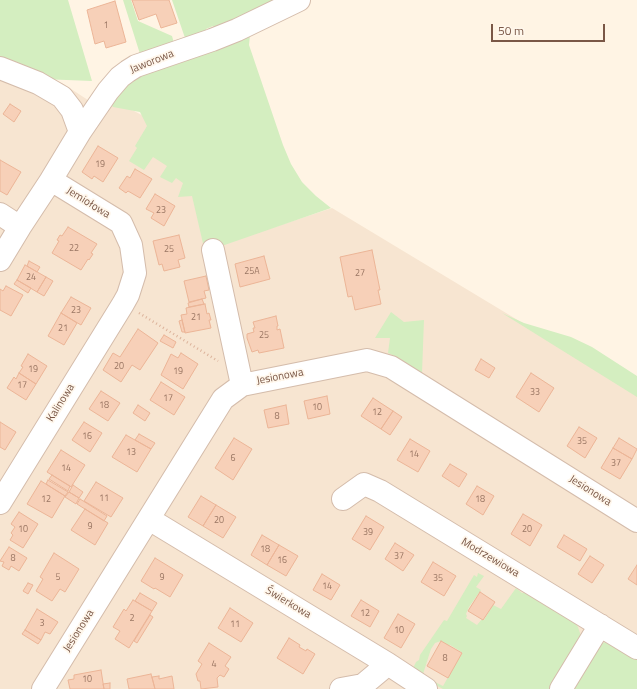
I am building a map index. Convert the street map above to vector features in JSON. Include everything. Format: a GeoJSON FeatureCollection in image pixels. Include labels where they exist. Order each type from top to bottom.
{"type":"FeatureCollection","features":[{"type":"Feature","properties":{"kind":"street","name":"Jaworowa"},"geometry":{"type":"LineString","coordinates":[[51,180],[80,132],[114,84],[132,69],[212,40],[257,21],[299,0]]}},
{"type":"Feature","properties":{"kind":"street"},"geometry":{"type":"LineString","coordinates":[[0,68],[38,83],[62,96],[72,110],[80,132]]}},
{"type":"Feature","properties":{"kind":"street"},"geometry":{"type":"LineString","coordinates":[[0,260],[51,180]]}},
{"type":"Feature","properties":{"kind":"street","name":"Jemiołowa"},"geometry":{"type":"LineString","coordinates":[[51,180],[121,224],[130,245],[135,273],[128,295],[122,304]]}},
{"type":"Feature","properties":{"kind":"street"},"geometry":{"type":"LineString","coordinates":[[0,214],[20,227]]}},
{"type":"Feature","properties":{"kind":"street"},"geometry":{"type":"LineString","coordinates":[[213,250],[241,380]]}},
{"type":"Feature","properties":{"kind":"street","name":"Kalinowa"},"geometry":{"type":"LineString","coordinates":[[0,502],[122,304]]}},
{"type":"Feature","properties":{"kind":"street","name":"Jesionowa"},"geometry":{"type":"LineString","coordinates":[[43,689],[223,399],[241,380],[367,360],[391,367],[637,521]]}},
{"type":"Feature","properties":{"kind":"street","name":"Modrzewiowa"},"geometry":{"type":"LineString","coordinates":[[343,499],[364,484],[380,491],[637,648]]}},
{"type":"Feature","properties":{"kind":"street","name":"Świerkowa"},"geometry":{"type":"LineString","coordinates":[[149,519],[388,664],[426,689]]}},
{"type":"Feature","properties":{"kind":"street"},"geometry":{"type":"LineString","coordinates":[[561,689],[600,625]]}},
{"type":"Feature","properties":{"kind":"street"},"geometry":{"type":"LineString","coordinates":[[341,689],[363,685],[388,664]]}},
{"type":"Feature","properties":{"kind":"path"},"geometry":{"type":"LineString","coordinates":[[122,304],[146,317],[241,380]]}},
{"type":"Feature","properties":{"kind":"shaded area"},"geometry":{"type":"Polygon","coordinates":[[[0,56],[62,83],[94,104],[102,94],[151,120],[194,183],[211,248],[332,208],[637,392],[637,689],[0,689],[0,56]]]}},
{"type":"Feature","properties":{"kind":"green space"},"geometry":{"type":"Polygon","coordinates":[[[0,0],[68,0],[92,81],[41,79],[0,62],[0,0]]]}},
{"type":"Feature","properties":{"kind":"green space"},"geometry":{"type":"Polygon","coordinates":[[[123,0],[131,0],[138,21],[172,36],[174,43],[140,54],[123,0]]]}},
{"type":"Feature","properties":{"kind":"green space"},"geometry":{"type":"Polygon","coordinates":[[[172,0],[290,0],[217,32],[213,26],[206,29],[206,36],[185,38],[172,0]]]}},
{"type":"Feature","properties":{"kind":"green space"},"geometry":{"type":"Polygon","coordinates":[[[250,35],[249,45],[283,145],[291,164],[302,182],[331,208],[216,248],[208,265],[192,196],[178,197],[183,183],[176,178],[172,183],[160,177],[167,166],[153,157],[144,170],[129,161],[137,148],[135,146],[147,126],[140,112],[113,107],[108,101],[132,76],[250,35]]]}},
{"type":"Feature","properties":{"kind":"green space"},"geometry":{"type":"Polygon","coordinates":[[[391,312],[404,322],[424,320],[422,373],[399,358],[388,353],[390,338],[375,338],[391,312]]]}},
{"type":"Feature","properties":{"kind":"green space"},"geometry":{"type":"Polygon","coordinates":[[[502,313],[524,323],[571,337],[592,347],[637,376],[637,397],[502,313]]]}},
{"type":"Feature","properties":{"kind":"green space"},"geometry":{"type":"Polygon","coordinates":[[[478,573],[484,576],[476,587],[481,590],[466,614],[466,618],[477,625],[482,619],[484,620],[493,605],[501,609],[516,588],[522,593],[526,592],[575,623],[578,627],[581,636],[551,689],[443,689],[430,682],[431,680],[443,686],[462,653],[441,641],[435,643],[431,649],[423,674],[413,668],[444,620],[447,621],[474,575],[477,577],[478,573]]]}},
{"type":"Feature","properties":{"kind":"green space"},"geometry":{"type":"Polygon","coordinates":[[[606,642],[637,656],[637,689],[568,689],[602,643],[606,642]]]}},
{"type":"Feature","properties":{"kind":"building"},"geometry":{"type":"Polygon","coordinates":[[[132,0],[169,0],[177,23],[161,28],[156,14],[139,20],[132,0]]]}},
{"type":"Feature","properties":{"kind":"building"},"geometry":{"type":"Polygon","coordinates":[[[115,1],[126,42],[106,48],[104,41],[95,44],[87,10],[115,1]]]}},
{"type":"Feature","properties":{"kind":"building"},"geometry":{"type":"Polygon","coordinates":[[[10,104],[21,111],[14,122],[3,114],[10,104]]]}},
{"type":"Feature","properties":{"kind":"building"},"geometry":{"type":"Polygon","coordinates":[[[98,146],[118,158],[103,182],[94,176],[92,179],[82,172],[98,146]]]}},
{"type":"Feature","properties":{"kind":"building"},"geometry":{"type":"Polygon","coordinates":[[[0,160],[21,172],[7,195],[0,191],[0,160]]]}},
{"type":"Feature","properties":{"kind":"building"},"geometry":{"type":"Polygon","coordinates":[[[135,169],[152,179],[140,198],[128,191],[126,193],[119,188],[127,176],[130,178],[135,169]]]}},
{"type":"Feature","properties":{"kind":"building"},"geometry":{"type":"Polygon","coordinates":[[[155,194],[175,206],[164,226],[151,218],[154,213],[146,209],[155,194]]]}},
{"type":"Feature","properties":{"kind":"building"},"geometry":{"type":"Polygon","coordinates":[[[68,227],[97,244],[91,253],[93,254],[81,270],[52,253],[59,241],[57,240],[60,235],[62,236],[68,227]]]}},
{"type":"Feature","properties":{"kind":"building"},"geometry":{"type":"Polygon","coordinates":[[[179,235],[185,258],[178,260],[180,267],[164,271],[162,264],[159,265],[153,241],[179,235]]]}},
{"type":"Feature","properties":{"kind":"building"},"geometry":{"type":"Polygon","coordinates":[[[372,250],[380,290],[378,290],[381,304],[355,310],[352,296],[348,297],[340,257],[372,250]]]}},
{"type":"Feature","properties":{"kind":"building"},"geometry":{"type":"Polygon","coordinates":[[[264,256],[270,279],[240,287],[235,264],[264,256]]]}},
{"type":"Feature","properties":{"kind":"building"},"geometry":{"type":"Polygon","coordinates":[[[29,261],[40,267],[37,272],[27,266],[29,261]]]}},
{"type":"Feature","properties":{"kind":"building"},"geometry":{"type":"Polygon","coordinates":[[[25,265],[46,277],[37,292],[17,280],[25,265]]]}},
{"type":"Feature","properties":{"kind":"building"},"geometry":{"type":"Polygon","coordinates":[[[206,276],[209,290],[204,291],[206,298],[189,302],[184,281],[206,276]]]}},
{"type":"Feature","properties":{"kind":"building"},"geometry":{"type":"Polygon","coordinates":[[[46,277],[53,281],[44,296],[37,292],[46,277]]]}},
{"type":"Feature","properties":{"kind":"building"},"geometry":{"type":"Polygon","coordinates":[[[17,280],[31,288],[28,293],[14,284],[17,280]]]}},
{"type":"Feature","properties":{"kind":"building"},"geometry":{"type":"Polygon","coordinates":[[[6,286],[23,295],[11,316],[0,310],[0,289],[3,291],[6,286]]]}},
{"type":"Feature","properties":{"kind":"building"},"geometry":{"type":"Polygon","coordinates":[[[71,297],[91,308],[81,325],[61,313],[71,297]]]}},
{"type":"Feature","properties":{"kind":"building"},"geometry":{"type":"Polygon","coordinates":[[[202,299],[204,304],[189,307],[188,303],[202,299]]]}},
{"type":"Feature","properties":{"kind":"building"},"geometry":{"type":"Polygon","coordinates":[[[205,304],[207,314],[209,313],[211,320],[209,320],[211,328],[185,333],[181,315],[187,314],[186,308],[205,304]]]}},
{"type":"Feature","properties":{"kind":"building"},"geometry":{"type":"Polygon","coordinates":[[[61,313],[77,323],[64,345],[48,336],[61,313]]]}},
{"type":"Feature","properties":{"kind":"building"},"geometry":{"type":"Polygon","coordinates":[[[276,316],[278,326],[277,330],[280,329],[284,348],[259,353],[258,350],[252,352],[247,334],[254,332],[253,328],[255,328],[253,322],[276,316]]]}},
{"type":"Feature","properties":{"kind":"building"},"geometry":{"type":"Polygon","coordinates":[[[182,320],[185,332],[182,332],[179,321],[182,320]]]}},
{"type":"Feature","properties":{"kind":"building"},"geometry":{"type":"Polygon","coordinates":[[[138,329],[158,343],[140,370],[132,365],[121,382],[103,370],[113,353],[120,357],[138,329]]]}},
{"type":"Feature","properties":{"kind":"building"},"geometry":{"type":"Polygon","coordinates":[[[164,335],[176,342],[173,348],[160,341],[164,335]]]}},
{"type":"Feature","properties":{"kind":"building"},"geometry":{"type":"Polygon","coordinates":[[[181,353],[198,364],[183,389],[161,375],[171,354],[178,358],[181,353]]]}},
{"type":"Feature","properties":{"kind":"building"},"geometry":{"type":"Polygon","coordinates":[[[28,354],[47,366],[36,384],[19,373],[28,354]]]}},
{"type":"Feature","properties":{"kind":"building"},"geometry":{"type":"Polygon","coordinates":[[[481,359],[495,368],[489,378],[475,370],[481,359]]]}},
{"type":"Feature","properties":{"kind":"building"},"geometry":{"type":"Polygon","coordinates":[[[19,373],[36,384],[26,400],[7,388],[14,377],[16,379],[19,373]]]}},
{"type":"Feature","properties":{"kind":"building"},"geometry":{"type":"Polygon","coordinates":[[[531,373],[554,388],[539,412],[516,397],[531,373]]]}},
{"type":"Feature","properties":{"kind":"building"},"geometry":{"type":"Polygon","coordinates":[[[161,382],[185,397],[174,415],[150,400],[161,382]]]}},
{"type":"Feature","properties":{"kind":"building"},"geometry":{"type":"Polygon","coordinates":[[[101,391],[120,403],[108,421],[89,409],[101,391]]]}},
{"type":"Feature","properties":{"kind":"building"},"geometry":{"type":"Polygon","coordinates":[[[327,396],[330,414],[308,419],[304,401],[327,396]]]}},
{"type":"Feature","properties":{"kind":"building"},"geometry":{"type":"Polygon","coordinates":[[[373,398],[393,411],[381,429],[361,416],[373,398]]]}},
{"type":"Feature","properties":{"kind":"building"},"geometry":{"type":"Polygon","coordinates":[[[138,405],[150,413],[145,421],[133,413],[138,405]]]}},
{"type":"Feature","properties":{"kind":"building"},"geometry":{"type":"Polygon","coordinates":[[[286,405],[289,424],[268,428],[264,410],[286,405]]]}},
{"type":"Feature","properties":{"kind":"building"},"geometry":{"type":"Polygon","coordinates":[[[393,411],[402,417],[390,435],[381,429],[393,411]]]}},
{"type":"Feature","properties":{"kind":"building"},"geometry":{"type":"Polygon","coordinates":[[[0,422],[16,432],[5,450],[0,447],[0,422]]]}},
{"type":"Feature","properties":{"kind":"building"},"geometry":{"type":"Polygon","coordinates":[[[84,422],[102,433],[90,452],[72,440],[84,422]]]}},
{"type":"Feature","properties":{"kind":"building"},"geometry":{"type":"Polygon","coordinates":[[[579,427],[597,438],[585,458],[567,446],[579,427]]]}},
{"type":"Feature","properties":{"kind":"building"},"geometry":{"type":"Polygon","coordinates":[[[139,434],[155,443],[151,449],[135,440],[139,434]]]}},
{"type":"Feature","properties":{"kind":"building"},"geometry":{"type":"Polygon","coordinates":[[[126,435],[151,449],[137,472],[112,457],[126,435]]]}},
{"type":"Feature","properties":{"kind":"building"},"geometry":{"type":"Polygon","coordinates":[[[234,438],[252,449],[233,480],[215,468],[234,438]]]}},
{"type":"Feature","properties":{"kind":"building"},"geometry":{"type":"Polygon","coordinates":[[[619,438],[637,449],[632,459],[613,448],[619,438]]]}},
{"type":"Feature","properties":{"kind":"building"},"geometry":{"type":"Polygon","coordinates":[[[410,439],[430,451],[418,472],[397,460],[410,439]]]}},
{"type":"Feature","properties":{"kind":"building"},"geometry":{"type":"Polygon","coordinates":[[[613,448],[632,459],[620,479],[601,468],[613,448]]]}},
{"type":"Feature","properties":{"kind":"building"},"geometry":{"type":"Polygon","coordinates":[[[61,450],[85,465],[71,487],[47,472],[61,450]]]}},
{"type":"Feature","properties":{"kind":"building"},"geometry":{"type":"Polygon","coordinates":[[[450,464],[467,474],[459,487],[442,476],[450,464]]]}},
{"type":"Feature","properties":{"kind":"building"},"geometry":{"type":"Polygon","coordinates":[[[52,475],[70,486],[68,491],[49,479],[52,475]]]}},
{"type":"Feature","properties":{"kind":"building"},"geometry":{"type":"Polygon","coordinates":[[[48,480],[68,492],[65,496],[46,484],[48,480]]]}},
{"type":"Feature","properties":{"kind":"building"},"geometry":{"type":"Polygon","coordinates":[[[41,481],[65,496],[52,518],[27,504],[41,481]]]}},
{"type":"Feature","properties":{"kind":"building"},"geometry":{"type":"Polygon","coordinates":[[[96,482],[123,498],[111,517],[84,501],[96,482]]]}},
{"type":"Feature","properties":{"kind":"building"},"geometry":{"type":"Polygon","coordinates":[[[73,485],[83,492],[79,498],[69,492],[73,485]]]}},
{"type":"Feature","properties":{"kind":"building"},"geometry":{"type":"Polygon","coordinates":[[[477,486],[494,496],[483,515],[466,504],[477,486]]]}},
{"type":"Feature","properties":{"kind":"building"},"geometry":{"type":"Polygon","coordinates":[[[69,492],[79,498],[76,504],[65,497],[69,492]]]}},
{"type":"Feature","properties":{"kind":"building"},"geometry":{"type":"Polygon","coordinates":[[[201,496],[216,505],[203,526],[188,517],[201,496]]]}},
{"type":"Feature","properties":{"kind":"building"},"geometry":{"type":"Polygon","coordinates":[[[80,499],[107,516],[104,521],[77,504],[80,499]]]}},
{"type":"Feature","properties":{"kind":"building"},"geometry":{"type":"Polygon","coordinates":[[[216,505],[236,517],[223,538],[203,526],[216,505]]]}},
{"type":"Feature","properties":{"kind":"building"},"geometry":{"type":"Polygon","coordinates":[[[85,509],[108,523],[95,545],[71,530],[85,509]]]}},
{"type":"Feature","properties":{"kind":"building"},"geometry":{"type":"Polygon","coordinates":[[[19,512],[38,524],[23,548],[10,540],[13,535],[11,533],[15,527],[11,524],[19,512]]]}},
{"type":"Feature","properties":{"kind":"building"},"geometry":{"type":"Polygon","coordinates":[[[523,514],[542,525],[530,546],[511,534],[523,514]]]}},
{"type":"Feature","properties":{"kind":"building"},"geometry":{"type":"Polygon","coordinates":[[[366,516],[384,527],[370,550],[352,539],[366,516]]]}},
{"type":"Feature","properties":{"kind":"building"},"geometry":{"type":"Polygon","coordinates":[[[262,535],[279,545],[267,565],[251,555],[262,535]]]}},
{"type":"Feature","properties":{"kind":"building"},"geometry":{"type":"Polygon","coordinates":[[[564,535],[587,549],[580,561],[557,547],[564,535]]]}},
{"type":"Feature","properties":{"kind":"building"},"geometry":{"type":"Polygon","coordinates":[[[395,543],[414,555],[403,571],[385,559],[395,543]]]}},
{"type":"Feature","properties":{"kind":"building"},"geometry":{"type":"Polygon","coordinates":[[[279,545],[298,556],[286,576],[267,565],[279,545]]]}},
{"type":"Feature","properties":{"kind":"building"},"geometry":{"type":"Polygon","coordinates":[[[9,547],[27,558],[19,571],[11,566],[9,570],[2,566],[4,562],[0,561],[9,547]]]}},
{"type":"Feature","properties":{"kind":"building"},"geometry":{"type":"Polygon","coordinates":[[[54,553],[79,569],[65,592],[60,589],[52,601],[36,591],[43,579],[40,577],[54,553]]]}},
{"type":"Feature","properties":{"kind":"building"},"geometry":{"type":"Polygon","coordinates":[[[590,556],[604,565],[592,583],[578,574],[590,556]]]}},
{"type":"Feature","properties":{"kind":"building"},"geometry":{"type":"Polygon","coordinates":[[[155,558],[183,575],[170,597],[141,581],[155,558]]]}},
{"type":"Feature","properties":{"kind":"building"},"geometry":{"type":"Polygon","coordinates":[[[433,562],[456,576],[444,596],[421,582],[433,562]]]}},
{"type":"Feature","properties":{"kind":"building"},"geometry":{"type":"Polygon","coordinates":[[[637,565],[637,585],[628,579],[637,565]]]}},
{"type":"Feature","properties":{"kind":"building"},"geometry":{"type":"Polygon","coordinates":[[[322,574],[340,585],[331,600],[313,590],[322,574]]]}},
{"type":"Feature","properties":{"kind":"building"},"geometry":{"type":"Polygon","coordinates":[[[28,583],[33,585],[28,594],[23,591],[28,583]]]}},
{"type":"Feature","properties":{"kind":"building"},"geometry":{"type":"Polygon","coordinates":[[[480,592],[495,602],[483,620],[468,611],[480,592]]]}},
{"type":"Feature","properties":{"kind":"building"},"geometry":{"type":"Polygon","coordinates":[[[140,593],[157,603],[152,611],[135,601],[140,593]]]}},
{"type":"Feature","properties":{"kind":"building"},"geometry":{"type":"Polygon","coordinates":[[[133,600],[152,611],[129,648],[115,639],[120,631],[113,627],[124,609],[126,611],[133,600]]]}},
{"type":"Feature","properties":{"kind":"building"},"geometry":{"type":"Polygon","coordinates":[[[361,600],[379,611],[370,627],[351,616],[361,600]]]}},
{"type":"Feature","properties":{"kind":"building"},"geometry":{"type":"Polygon","coordinates":[[[230,608],[253,623],[241,642],[218,628],[230,608]]]}},
{"type":"Feature","properties":{"kind":"building"},"geometry":{"type":"Polygon","coordinates":[[[37,609],[58,622],[50,634],[45,632],[41,640],[25,630],[37,609]]]}},
{"type":"Feature","properties":{"kind":"building"},"geometry":{"type":"Polygon","coordinates":[[[398,614],[415,624],[401,648],[384,638],[398,614]]]}},
{"type":"Feature","properties":{"kind":"building"},"geometry":{"type":"Polygon","coordinates":[[[150,615],[153,617],[137,643],[134,641],[150,615]]]}},
{"type":"Feature","properties":{"kind":"building"},"geometry":{"type":"Polygon","coordinates":[[[25,630],[41,640],[38,644],[22,634],[25,630]]]}},
{"type":"Feature","properties":{"kind":"building"},"geometry":{"type":"Polygon","coordinates":[[[289,638],[300,645],[299,647],[306,651],[307,649],[315,654],[303,674],[277,658],[289,638]]]}},
{"type":"Feature","properties":{"kind":"building"},"geometry":{"type":"Polygon","coordinates":[[[441,641],[462,653],[448,678],[427,666],[441,641]]]}},
{"type":"Feature","properties":{"kind":"building"},"geometry":{"type":"Polygon","coordinates":[[[209,643],[231,657],[225,666],[229,669],[224,677],[220,675],[217,678],[218,687],[201,689],[200,681],[198,681],[196,674],[202,664],[198,661],[209,643]]]}},
{"type":"Feature","properties":{"kind":"building"},"geometry":{"type":"Polygon","coordinates":[[[101,670],[104,689],[70,689],[68,680],[74,679],[74,675],[101,670]]]}},
{"type":"Feature","properties":{"kind":"building"},"geometry":{"type":"Polygon","coordinates":[[[151,674],[155,689],[129,689],[127,679],[151,674]]]}},
{"type":"Feature","properties":{"kind":"building"},"geometry":{"type":"Polygon","coordinates":[[[159,676],[159,679],[172,676],[174,689],[155,689],[152,677],[159,676]]]}},
{"type":"Feature","properties":{"kind":"building"},"geometry":{"type":"Polygon","coordinates":[[[110,683],[110,689],[104,689],[103,684],[110,683]]]}}]}
